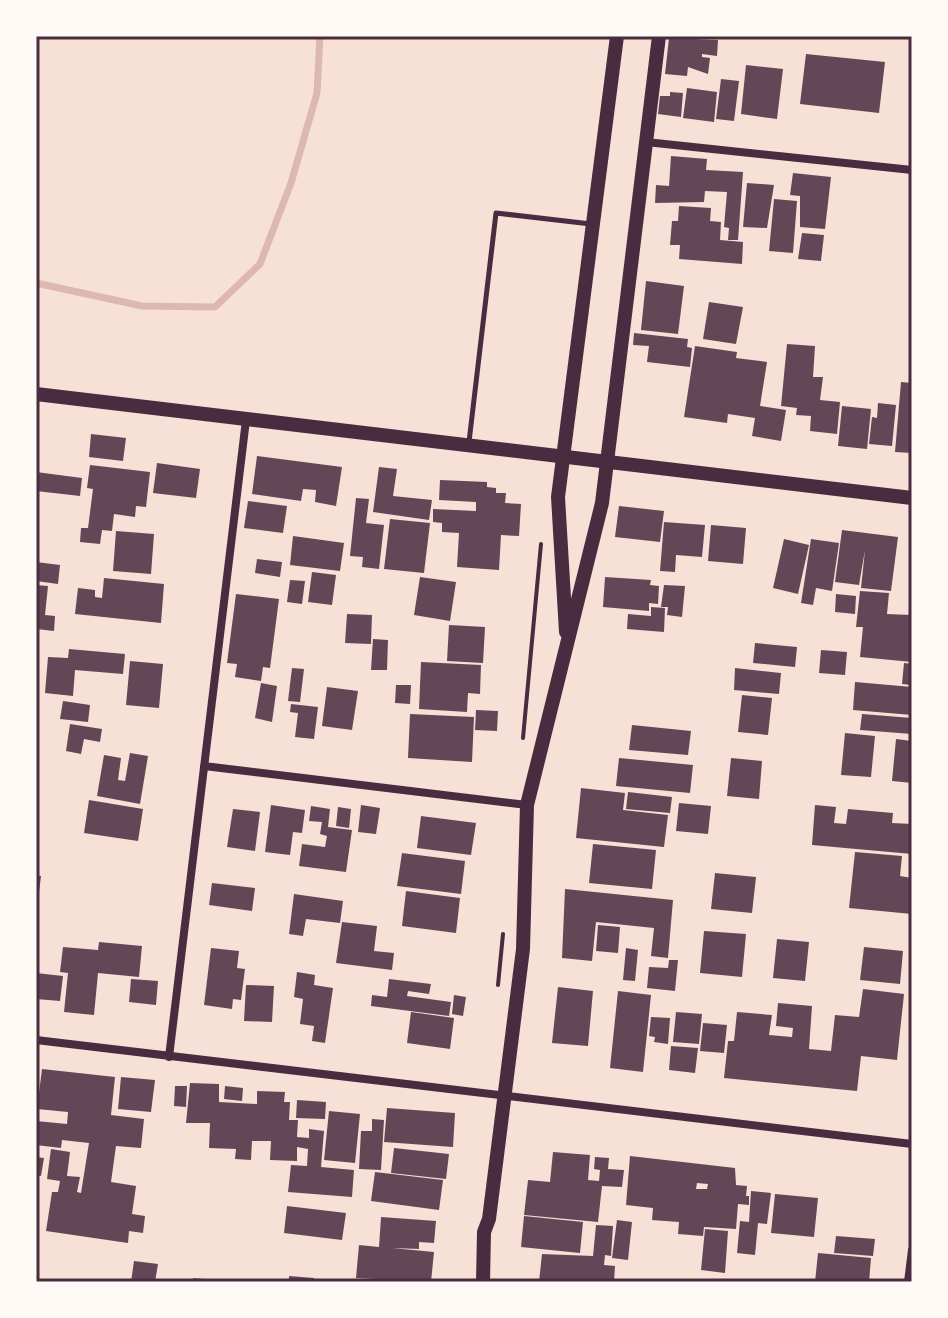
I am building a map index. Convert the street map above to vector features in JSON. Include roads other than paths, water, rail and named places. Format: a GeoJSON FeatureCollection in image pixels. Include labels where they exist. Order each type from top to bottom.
{"type":"FeatureCollection","features":[{"type":"Feature","properties":{"kind":"main road"},"geometry":{"type":"LineString","coordinates":[[567,648],[558,497],[617,36]]}},
{"type":"Feature","properties":{"kind":"main road"},"geometry":{"type":"LineString","coordinates":[[483,1282],[484,1232],[489,1219],[523,949],[527,805],[602,503],[659,36]]}},
{"type":"Feature","properties":{"kind":"main road"},"geometry":{"type":"LineString","coordinates":[[36,394],[912,498]]}},
{"type":"Feature","properties":{"kind":"street"},"geometry":{"type":"LineString","coordinates":[[646,142],[912,170]]}},
{"type":"Feature","properties":{"kind":"street"},"geometry":{"type":"LineString","coordinates":[[169,1057],[246,420]]}},
{"type":"Feature","properties":{"kind":"street"},"geometry":{"type":"LineString","coordinates":[[204,766],[527,805]]}},
{"type":"Feature","properties":{"kind":"street"},"geometry":{"type":"LineString","coordinates":[[36,1040],[912,1144]]}},
{"type":"Feature","properties":{"kind":"street"},"geometry":{"type":"LineString","coordinates":[[908,1282],[912,1250]]}},
{"type":"Feature","properties":{"kind":"lane"},"geometry":{"type":"LineString","coordinates":[[468,447],[496,213],[593,225]]}},
{"type":"Feature","properties":{"kind":"waterway"},"geometry":{"type":"LineString","coordinates":[[36,283],[142,306],[215,307],[260,264],[291,183],[317,93],[320,36]]}}]}
